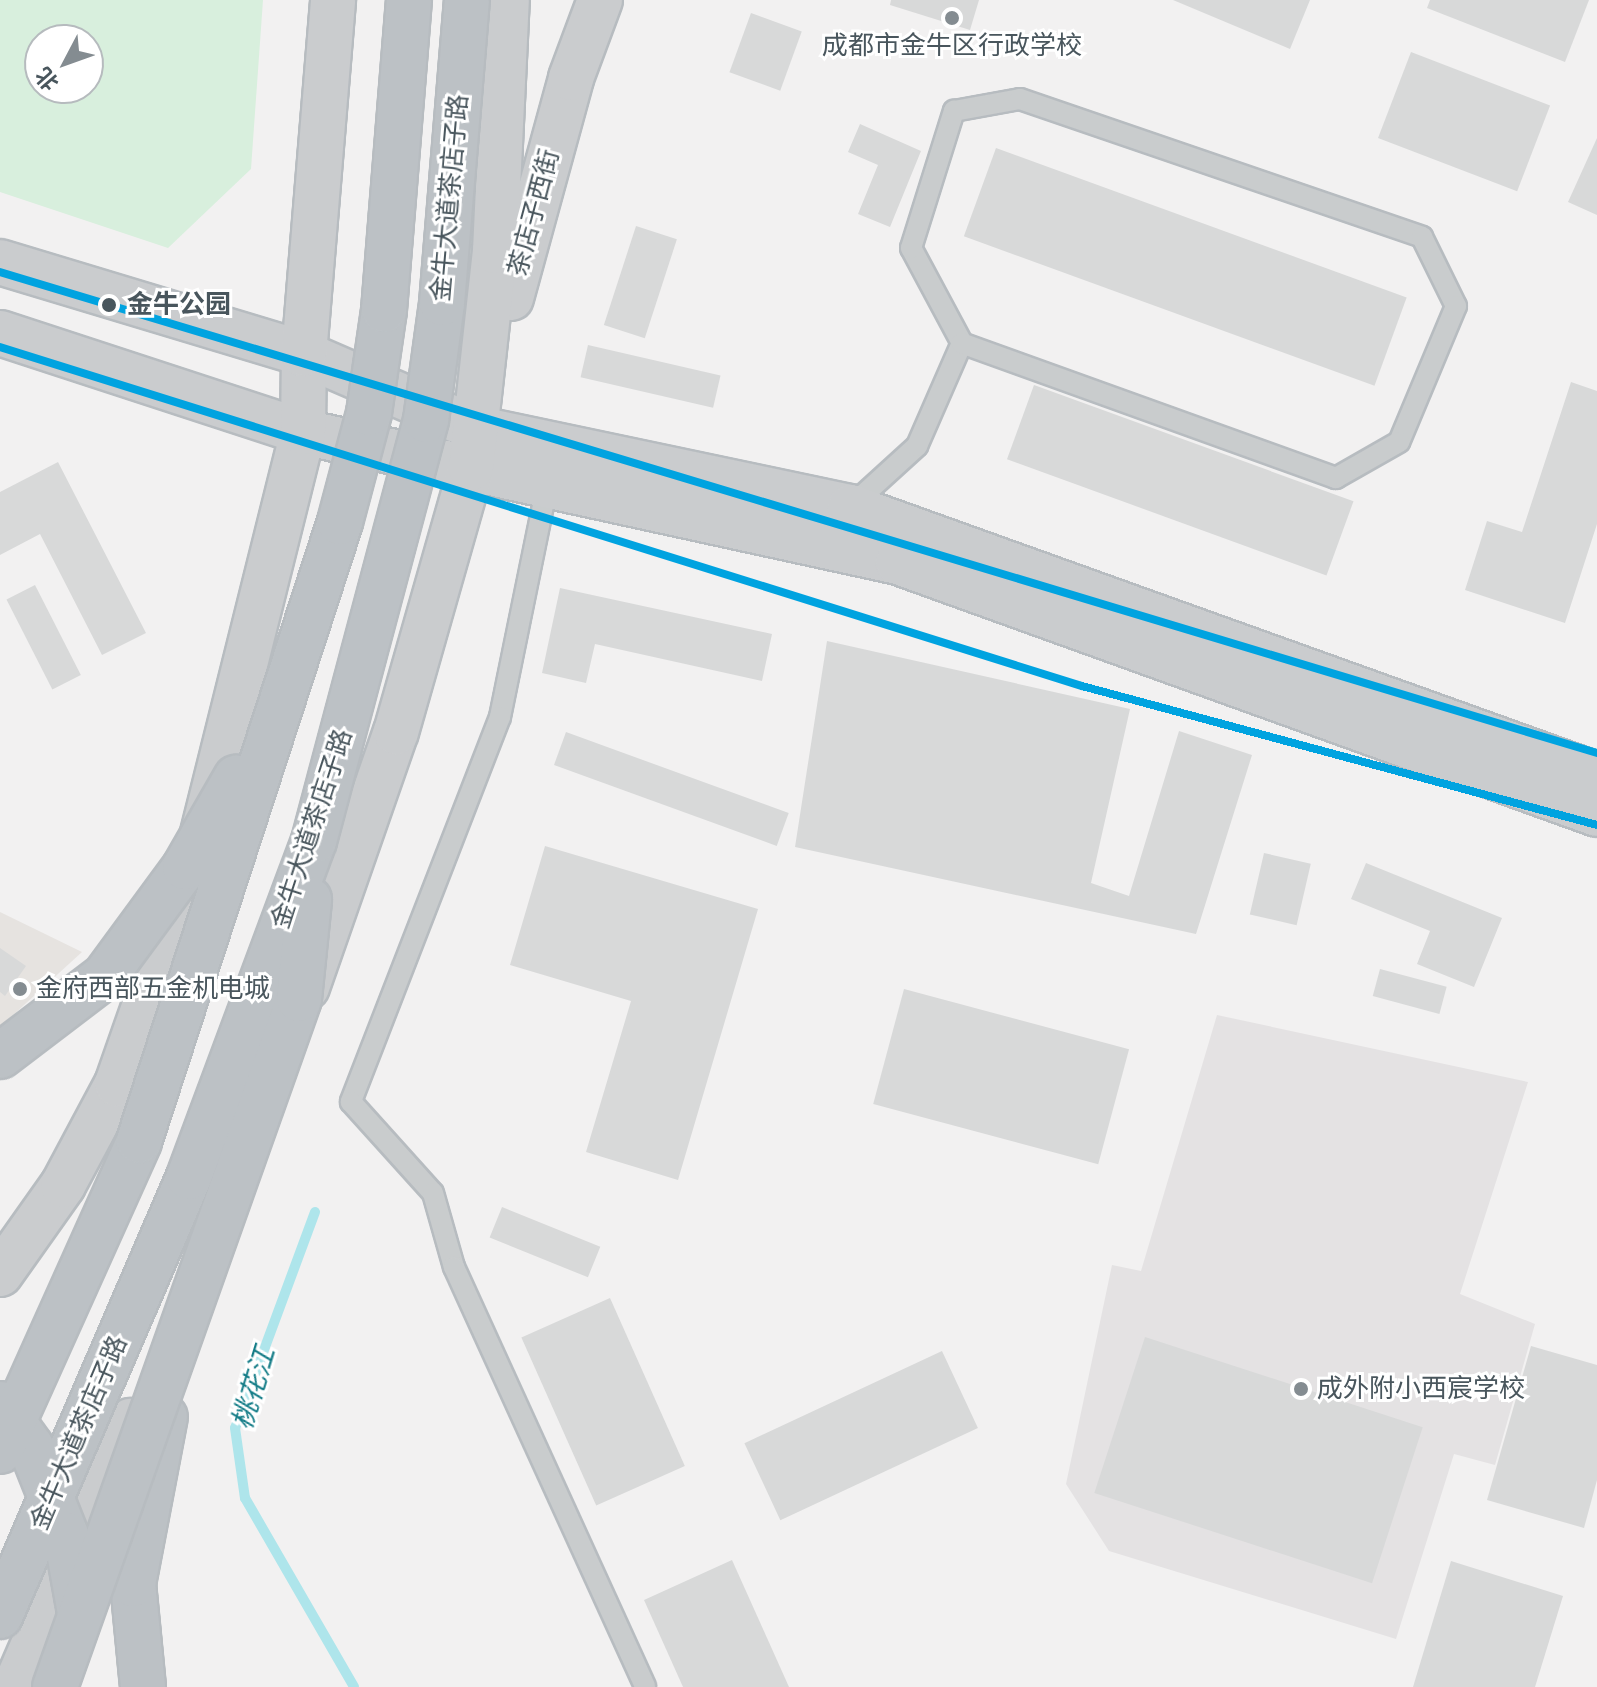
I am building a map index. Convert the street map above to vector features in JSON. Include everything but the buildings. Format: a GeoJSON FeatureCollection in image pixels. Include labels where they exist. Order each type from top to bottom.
{"type":"FeatureCollection","features":[{"type":"Feature","properties":{"kind":"highway"},"geometry":{"type":"LineString","coordinates":[[0,1451],[139,1141],[278,703],[340,522],[369,413],[384,310],[409,0]]}},
{"type":"Feature","properties":{"kind":"highway","name":"金牛大道茶店子路"},"geometry":{"type":"LineString","coordinates":[[0,1616],[189,1177],[314,841],[426,420],[442,303],[467,0]]}},
{"type":"Feature","properties":{"kind":"highway"},"geometry":{"type":"LineString","coordinates":[[0,1056],[105,976],[185,867],[278,703]]}},
{"type":"Feature","properties":{"kind":"highway"},"geometry":{"type":"LineString","coordinates":[[55,1687],[184,1315],[299,999],[314,841]]}},
{"type":"Feature","properties":{"kind":"highway"},"geometry":{"type":"LineString","coordinates":[[143,1687],[133,1584],[184,1315]]}},
{"type":"Feature","properties":{"kind":"highway"},"geometry":{"type":"LineString","coordinates":[[0,1404],[31,1447],[66,1535],[85,1642],[85,1687]]}},
{"type":"Feature","properties":{"kind":"main road"},"geometry":{"type":"LineString","coordinates":[[0,1274],[63,1185],[117,1084],[198,853],[303,432],[304,354],[333,0]]}},
{"type":"Feature","properties":{"kind":"main road"},"geometry":{"type":"LineString","coordinates":[[15,1687],[213,1230],[285,1049],[396,732],[473,448],[495,251],[507,0]]}},
{"type":"Feature","properties":{"kind":"main road","name":"茶店子西街"},"geometry":{"type":"LineString","coordinates":[[473,448],[571,78],[600,0]]}},
{"type":"Feature","properties":{"kind":"main road"},"geometry":{"type":"LineString","coordinates":[[0,262],[304,354],[547,486],[898,562],[1597,814]]}},
{"type":"Feature","properties":{"kind":"main road"},"geometry":{"type":"LineString","coordinates":[[0,333],[303,432],[473,448],[850,507],[1597,775]]}},
{"type":"Feature","properties":{"kind":"lane"},"geometry":{"type":"LineString","coordinates":[[1020,99],[1422,237],[1456,306],[1399,442],[1336,478],[962,343],[911,248],[954,111],[1020,99]]}},
{"type":"Feature","properties":{"kind":"lane"},"geometry":{"type":"LineString","coordinates":[[850,507],[917,446],[962,343]]}},
{"type":"Feature","properties":{"kind":"lane"},"geometry":{"type":"LineString","coordinates":[[547,486],[500,717],[351,1102],[433,1193],[454,1267],[645,1687]]}},
{"type":"Feature","properties":{"kind":"shaded area","name":"金府西部五金机电城"},"geometry":{"type":"Polygon","coordinates":[[[0,912],[82,952],[0,1027],[0,912]]]}},
{"type":"Feature","properties":{"kind":"shaded area","name":"成外附小西宸学校"},"geometry":{"type":"Polygon","coordinates":[[[1217,1015],[1528,1082],[1460,1294],[1535,1324],[1495,1465],[1454,1454],[1396,1639],[1109,1551],[1066,1484],[1112,1265],[1141,1271],[1217,1015]]]}},
{"type":"Feature","properties":{"kind":"green space","name":"金牛公园"},"geometry":{"type":"Polygon","coordinates":[[[0,0],[263,0],[251,169],[168,248],[0,192],[0,0]]]}},
{"type":"Feature","properties":{"kind":"waterway","name":"桃花江"},"geometry":{"type":"LineString","coordinates":[[315,1212],[235,1428],[245,1498],[354,1687]]}},
{"type":"Feature","properties":{"kind":"transit line"},"geometry":{"type":"LineString","coordinates":[[0,272],[1597,753]]}},
{"type":"Feature","properties":{"kind":"transit line"},"geometry":{"type":"LineString","coordinates":[[0,347],[1082,686],[1597,825]]}},
{"type":"Feature","properties":{"kind":"place","name":"成都市金牛区行政学校"},"geometry":{"type":"Point","coordinates":[952,18]}},
{"type":"Feature","properties":{"kind":"place","name":"金牛公园"},"geometry":{"type":"Point","coordinates":[109,305]}},
{"type":"Feature","properties":{"kind":"place","name":"金府西部五金机电城"},"geometry":{"type":"Point","coordinates":[20,989]}},
{"type":"Feature","properties":{"kind":"place","name":"成外附小西宸学校"},"geometry":{"type":"Point","coordinates":[1301,1389]}}]}
